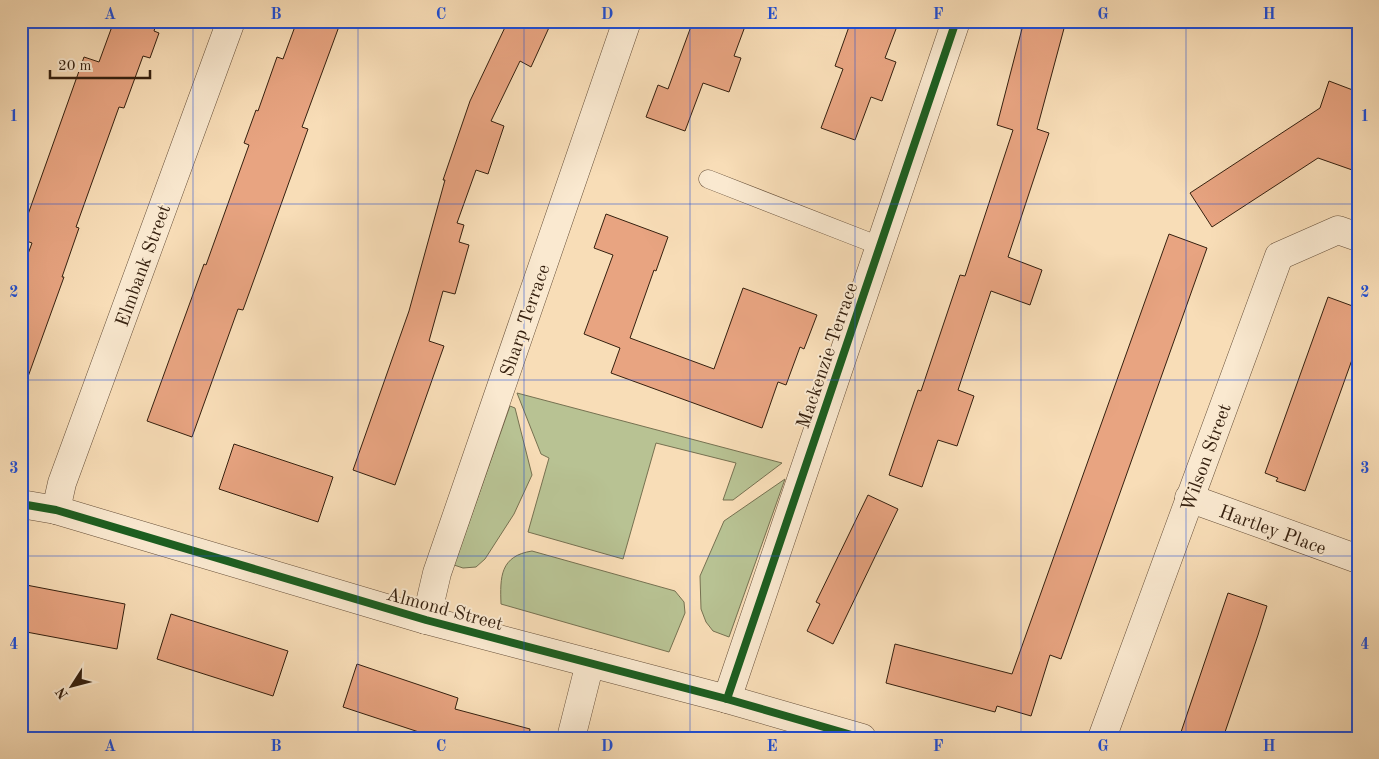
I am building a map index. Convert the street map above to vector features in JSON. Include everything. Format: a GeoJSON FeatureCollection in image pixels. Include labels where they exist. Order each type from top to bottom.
{"type":"FeatureCollection","features":[{"type":"Feature","properties":{"kind":"street","name":"Elmbank Street"},"geometry":{"type":"LineString","coordinates":[[56,510],[62,483],[231,21]]}},
{"type":"Feature","properties":{"kind":"street","name":"Sharp Terrace"},"geometry":{"type":"LineString","coordinates":[[426,620],[437,572],[627,21]]}},
{"type":"Feature","properties":{"kind":"street","name":"Mackenzie Terrace"},"geometry":{"type":"LineString","coordinates":[[727,699],[956,21]]}},
{"type":"Feature","properties":{"kind":"street","name":"Wilson Street"},"geometry":{"type":"LineString","coordinates":[[1102,738],[1279,256],[1338,230],[1358,237]]}},
{"type":"Feature","properties":{"kind":"street","name":"Hartley Place"},"geometry":{"type":"LineString","coordinates":[[1189,498],[1358,559]]}},
{"type":"Feature","properties":{"kind":"street","name":"Almond Street"},"geometry":{"type":"LineString","coordinates":[[21,504],[56,510],[426,620],[727,699],[862,738]]}},
{"type":"Feature","properties":{"kind":"street"},"geometry":{"type":"LineString","coordinates":[[571,738],[590,663]]}},
{"type":"Feature","properties":{"kind":"lane"},"geometry":{"type":"LineString","coordinates":[[708,179],[880,246]]}},
{"type":"Feature","properties":{"kind":"green space"},"geometry":{"type":"Polygon","coordinates":[[[517,393],[782,463],[733,500],[723,500],[736,463],[656,443],[623,559],[528,532],[549,458],[541,454],[517,393]]]}},
{"type":"Feature","properties":{"kind":"green space"},"geometry":{"type":"Polygon","coordinates":[[[510,406],[515,408],[532,475],[514,514],[485,559],[476,567],[463,568],[454,565],[510,406]]]}},
{"type":"Feature","properties":{"kind":"green space"},"geometry":{"type":"Polygon","coordinates":[[[785,479],[729,637],[713,631],[706,622],[701,609],[700,576],[724,521],[785,479]]]}},
{"type":"Feature","properties":{"kind":"green space"},"geometry":{"type":"Polygon","coordinates":[[[532,551],[675,591],[684,602],[685,613],[669,652],[501,604],[501,585],[504,569],[514,558],[532,551]]]}},
{"type":"Feature","properties":{"kind":"building"},"geometry":{"type":"Polygon","coordinates":[[[114,21],[157,21],[154,31],[159,33],[150,58],[143,56],[124,108],[119,107],[76,227],[79,228],[62,277],[64,277],[25,385],[21,384],[21,273],[32,243],[21,239],[21,234],[84,57],[99,62],[114,21]]]}},
{"type":"Feature","properties":{"kind":"building"},"geometry":{"type":"Polygon","coordinates":[[[297,21],[341,21],[302,127],[308,129],[264,252],[243,310],[238,309],[192,437],[147,421],[249,145],[244,143],[256,110],[258,111],[277,57],[283,59],[297,21]]]}},
{"type":"Feature","properties":{"kind":"building"},"geometry":{"type":"Polygon","coordinates":[[[508,21],[552,21],[531,67],[520,61],[491,121],[504,126],[488,174],[476,170],[457,223],[464,225],[459,242],[469,245],[455,294],[443,291],[429,341],[444,346],[395,485],[353,470],[409,311],[445,180],[443,180],[470,101],[508,21]]]}},
{"type":"Feature","properties":{"kind":"building"},"geometry":{"type":"Polygon","coordinates":[[[693,21],[747,21],[734,56],[741,58],[729,92],[703,83],[685,131],[646,117],[658,85],[668,89],[693,21]]]}},
{"type":"Feature","properties":{"kind":"building"},"geometry":{"type":"Polygon","coordinates":[[[851,21],[899,21],[885,58],[896,62],[882,101],[871,97],[855,140],[821,128],[843,69],[835,66],[851,21]]]}},
{"type":"Feature","properties":{"kind":"building"},"geometry":{"type":"Polygon","coordinates":[[[1024,21],[1066,21],[1037,129],[1049,133],[1008,257],[1042,270],[1030,305],[991,291],[958,390],[974,396],[957,446],[938,440],[922,487],[889,475],[918,390],[921,391],[960,275],[965,276],[1013,130],[997,125],[1024,21]]]}},
{"type":"Feature","properties":{"kind":"building"},"geometry":{"type":"Polygon","coordinates":[[[1329,81],[1358,92],[1358,172],[1318,158],[1212,227],[1190,193],[1320,108],[1329,81]]]}},
{"type":"Feature","properties":{"kind":"building"},"geometry":{"type":"Polygon","coordinates":[[[606,214],[668,237],[630,338],[714,369],[743,288],[817,315],[804,349],[800,347],[786,385],[778,382],[762,428],[611,373],[620,348],[584,334],[613,255],[594,248],[606,214]]]}},
{"type":"Feature","properties":{"kind":"building"},"geometry":{"type":"Polygon","coordinates":[[[1169,234],[1207,248],[1061,659],[1050,655],[1031,716],[997,706],[995,712],[886,683],[895,644],[1012,674],[1169,234]]]}},
{"type":"Feature","properties":{"kind":"building"},"geometry":{"type":"Polygon","coordinates":[[[1328,297],[1358,308],[1358,343],[1305,491],[1276,481],[1278,478],[1265,473],[1328,297]]]}},
{"type":"Feature","properties":{"kind":"building"},"geometry":{"type":"Polygon","coordinates":[[[234,444],[333,477],[318,522],[219,489],[234,444]]]}},
{"type":"Feature","properties":{"kind":"building"},"geometry":{"type":"Polygon","coordinates":[[[868,495],[898,509],[833,644],[807,631],[820,604],[816,602],[868,495]]]}},
{"type":"Feature","properties":{"kind":"building"},"geometry":{"type":"Polygon","coordinates":[[[21,584],[125,604],[117,649],[21,631],[21,584]]]}},
{"type":"Feature","properties":{"kind":"building"},"geometry":{"type":"Polygon","coordinates":[[[1228,593],[1267,606],[1258,635],[1223,738],[1179,738],[1228,593]]]}},
{"type":"Feature","properties":{"kind":"building"},"geometry":{"type":"Polygon","coordinates":[[[171,614],[288,651],[273,696],[157,659],[171,614]]]}},
{"type":"Feature","properties":{"kind":"building"},"geometry":{"type":"Polygon","coordinates":[[[357,664],[458,698],[455,709],[530,729],[529,738],[437,738],[343,707],[357,664]]]}},
{"type":"Feature","properties":{"kind":"cycle path"},"geometry":{"type":"LineString","coordinates":[[727,699],[956,21]]}},
{"type":"Feature","properties":{"kind":"cycle path"},"geometry":{"type":"LineString","coordinates":[[21,504],[56,510],[426,620],[727,699],[862,738]]}}]}
